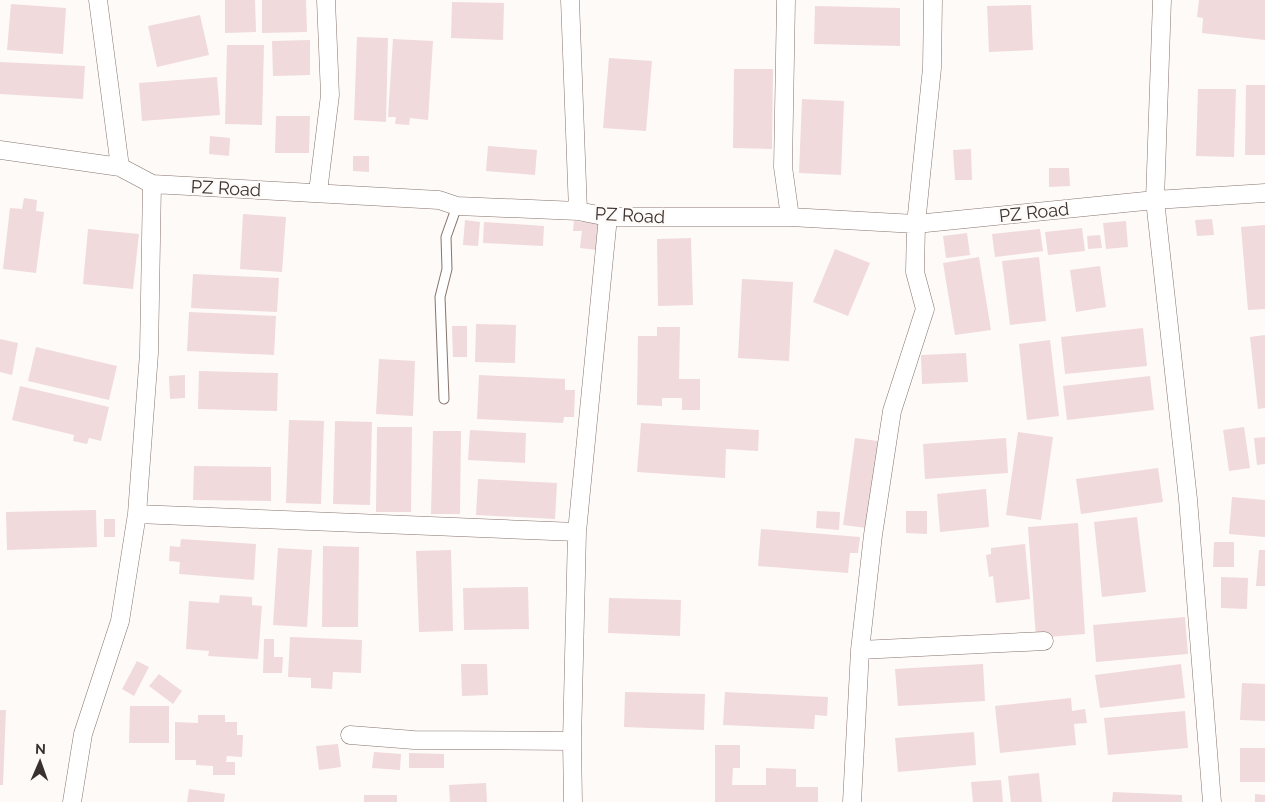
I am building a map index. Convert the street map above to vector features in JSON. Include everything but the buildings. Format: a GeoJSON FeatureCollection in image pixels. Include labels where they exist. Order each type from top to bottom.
{"type":"FeatureCollection","features":[{"type":"Feature","properties":{"kind":"street"},"geometry":{"type":"LineString","coordinates":[[98,0],[120,167]]}},
{"type":"Feature","properties":{"kind":"street"},"geometry":{"type":"LineString","coordinates":[[318,192],[330,95],[326,0]]}},
{"type":"Feature","properties":{"kind":"street"},"geometry":{"type":"LineString","coordinates":[[570,0],[578,211]]}},
{"type":"Feature","properties":{"kind":"street"},"geometry":{"type":"LineString","coordinates":[[786,0],[784,167],[790,217]]}},
{"type":"Feature","properties":{"kind":"street"},"geometry":{"type":"LineString","coordinates":[[852,802],[860,650],[873,535],[892,411],[925,309],[915,272],[916,224],[932,68],[933,0]]}},
{"type":"Feature","properties":{"kind":"street"},"geometry":{"type":"LineString","coordinates":[[1162,0],[1156,200],[1188,499],[1212,802]]}},
{"type":"Feature","properties":{"kind":"street","name":"PZ Road"},"geometry":{"type":"LineString","coordinates":[[0,150],[120,167],[152,184],[439,200],[457,206],[578,211],[608,217],[790,217],[916,224],[1156,200],[1265,194]]}},
{"type":"Feature","properties":{"kind":"street"},"geometry":{"type":"LineString","coordinates":[[72,802],[83,734],[120,621],[137,514],[149,353],[152,184]]}},
{"type":"Feature","properties":{"kind":"street"},"geometry":{"type":"LineString","coordinates":[[573,802],[572,741],[577,532],[608,217]]}},
{"type":"Feature","properties":{"kind":"street"},"geometry":{"type":"LineString","coordinates":[[137,514],[577,532]]}},
{"type":"Feature","properties":{"kind":"street"},"geometry":{"type":"LineString","coordinates":[[860,650],[1044,641]]}},
{"type":"Feature","properties":{"kind":"street"},"geometry":{"type":"LineString","coordinates":[[350,735],[414,740],[572,741]]}},
{"type":"Feature","properties":{"kind":"lane"},"geometry":{"type":"LineString","coordinates":[[444,399],[440,297],[447,269],[446,238],[457,206]]}}]}
